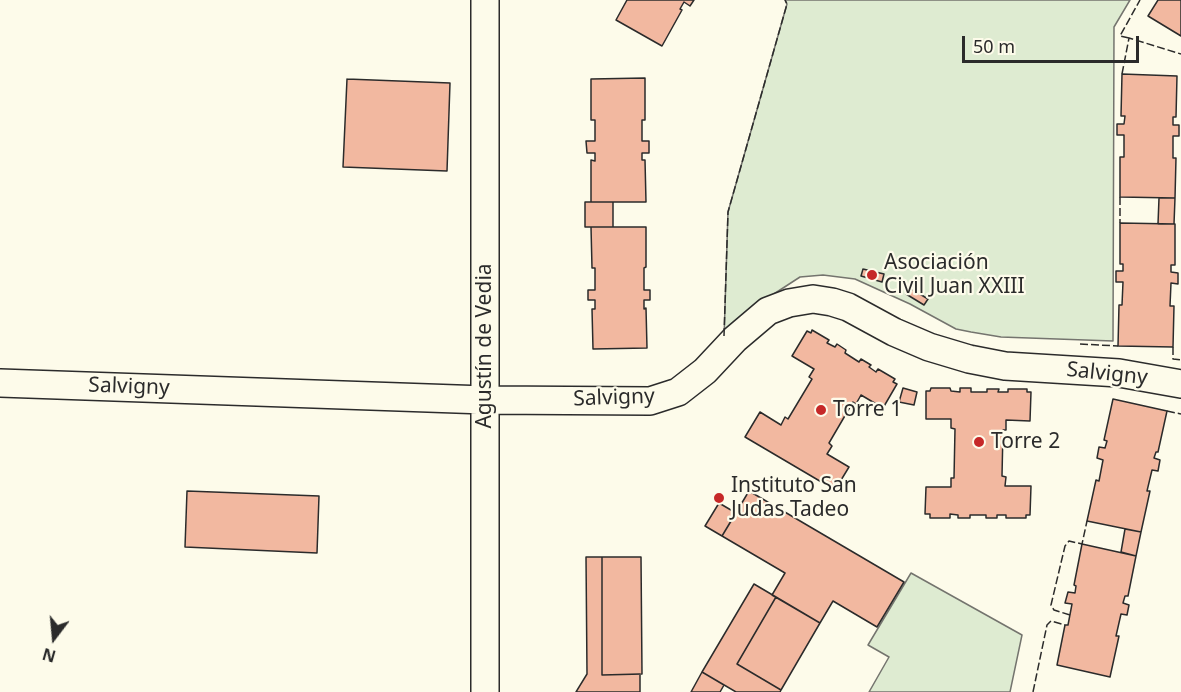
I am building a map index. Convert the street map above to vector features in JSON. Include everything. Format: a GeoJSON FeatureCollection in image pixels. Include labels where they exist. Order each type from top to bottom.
{"type":"FeatureCollection","features":[{"type":"Feature","properties":{"kind":"street","name":"Agustín de Vedia"},"geometry":{"type":"LineString","coordinates":[[485,0],[485,692]]}},
{"type":"Feature","properties":{"kind":"street","name":"Salvigny"},"geometry":{"type":"LineString","coordinates":[[0,383],[485,400],[650,401],[678,392],[705,371],[735,339],[768,312],[789,303],[813,299],[848,307],[894,332],[929,347],[969,359],[1005,366],[1119,373],[1181,384]]}},
{"type":"Feature","properties":{"kind":"green space"},"geometry":{"type":"Polygon","coordinates":[[[785,0],[1130,0],[1114,27],[1113,341],[1001,337],[956,329],[910,304],[855,279],[823,275],[800,277],[763,301],[724,339],[728,212],[787,4],[785,0]]]}},
{"type":"Feature","properties":{"kind":"green space"},"geometry":{"type":"Polygon","coordinates":[[[911,573],[1022,635],[1010,692],[869,692],[889,657],[868,645],[911,573]]]}},
{"type":"Feature","properties":{"kind":"building"},"geometry":{"type":"Polygon","coordinates":[[[627,0],[694,0],[690,6],[684,2],[662,46],[616,20],[627,0]]]}},
{"type":"Feature","properties":{"kind":"building"},"geometry":{"type":"Polygon","coordinates":[[[1158,0],[1181,0],[1181,36],[1148,16],[1158,0]]]}},
{"type":"Feature","properties":{"kind":"building"},"geometry":{"type":"Polygon","coordinates":[[[1122,74],[1177,76],[1176,117],[1173,117],[1173,125],[1179,125],[1179,136],[1173,136],[1173,158],[1176,158],[1175,198],[1120,197],[1120,157],[1124,157],[1124,135],[1117,135],[1117,124],[1124,124],[1125,116],[1121,116],[1122,74]]]}},
{"type":"Feature","properties":{"kind":"building"},"geometry":{"type":"Polygon","coordinates":[[[645,78],[645,120],[642,120],[642,141],[649,141],[649,153],[642,153],[642,160],[645,160],[646,202],[591,202],[591,160],[595,161],[595,153],[587,153],[586,141],[595,141],[595,120],[591,120],[591,79],[645,78]]]}},
{"type":"Feature","properties":{"kind":"building"},"geometry":{"type":"Polygon","coordinates":[[[347,79],[450,83],[447,171],[343,167],[347,79]]]}},
{"type":"Feature","properties":{"kind":"building"},"geometry":{"type":"Polygon","coordinates":[[[1159,198],[1175,198],[1174,224],[1158,224],[1159,198]]]}},
{"type":"Feature","properties":{"kind":"building"},"geometry":{"type":"Polygon","coordinates":[[[585,202],[613,202],[613,227],[585,227],[585,202]]]}},
{"type":"Feature","properties":{"kind":"building"},"geometry":{"type":"Polygon","coordinates":[[[1120,223],[1175,224],[1175,265],[1171,265],[1171,272],[1178,273],[1178,284],[1171,283],[1170,306],[1174,306],[1173,347],[1118,346],[1119,305],[1122,305],[1123,282],[1116,282],[1116,271],[1123,271],[1123,264],[1120,264],[1120,223]]]}},
{"type":"Feature","properties":{"kind":"building"},"geometry":{"type":"Polygon","coordinates":[[[591,227],[646,227],[644,290],[650,290],[650,300],[644,300],[647,348],[593,349],[592,309],[595,309],[595,300],[588,300],[588,290],[595,290],[591,227]]]}},
{"type":"Feature","properties":{"kind":"building","name":"Asociación Civil Juan XXIII"},"geometry":{"type":"Polygon","coordinates":[[[863,269],[884,274],[882,282],[861,276],[863,269]]]}},
{"type":"Feature","properties":{"kind":"building","name":"Asociación Civil Juan XXIII"},"geometry":{"type":"Polygon","coordinates":[[[910,288],[928,299],[924,305],[906,294],[910,288]]]}},
{"type":"Feature","properties":{"kind":"building","name":"Torre 1"},"geometry":{"type":"Polygon","coordinates":[[[812,330],[829,340],[827,343],[835,347],[837,344],[846,350],[845,353],[859,362],[861,359],[871,365],[869,367],[876,372],[878,369],[895,379],[893,382],[897,384],[883,408],[861,395],[856,404],[853,402],[829,443],[832,446],[827,454],[849,467],[835,490],[745,437],[760,412],[781,425],[785,417],[788,419],[812,379],[809,377],[814,369],[792,356],[807,331],[811,333],[812,330]]]}},
{"type":"Feature","properties":{"kind":"building"},"geometry":{"type":"Polygon","coordinates":[[[903,388],[917,392],[914,405],[899,402],[903,388]]]}},
{"type":"Feature","properties":{"kind":"building","name":"Torre 2"},"geometry":{"type":"Polygon","coordinates":[[[931,388],[950,388],[951,391],[960,392],[960,388],[971,388],[971,392],[987,392],[987,389],[1008,392],[1008,389],[1027,389],[1027,392],[1031,392],[1030,421],[1006,420],[1006,430],[1003,430],[1002,476],[1006,477],[1005,486],[1031,486],[1030,515],[1026,515],[1026,518],[1006,518],[1006,515],[997,515],[997,518],[986,518],[986,515],[970,515],[970,518],[958,518],[958,515],[950,514],[950,518],[930,518],[930,514],[925,514],[926,487],[951,487],[951,478],[954,478],[955,429],[951,428],[951,419],[926,419],[926,391],[930,391],[931,388]]]}},
{"type":"Feature","properties":{"kind":"building"},"geometry":{"type":"Polygon","coordinates":[[[1113,399],[1167,411],[1158,452],[1154,458],[1160,460],[1158,471],[1152,470],[1141,532],[1087,521],[1103,460],[1097,458],[1099,447],[1105,448],[1107,441],[1104,440],[1113,399]]]}},
{"type":"Feature","properties":{"kind":"building"},"geometry":{"type":"Polygon","coordinates":[[[187,491],[319,496],[317,553],[185,547],[187,491]]]}},
{"type":"Feature","properties":{"kind":"building"},"geometry":{"type":"Polygon","coordinates":[[[749,491],[904,582],[877,627],[833,601],[820,623],[772,595],[785,573],[722,536],[749,491]]]}},
{"type":"Feature","properties":{"kind":"building"},"geometry":{"type":"Polygon","coordinates":[[[719,503],[736,513],[722,536],[705,526],[719,503]]]}},
{"type":"Feature","properties":{"kind":"building"},"geometry":{"type":"Polygon","coordinates":[[[1125,529],[1141,532],[1136,556],[1121,552],[1125,529]]]}},
{"type":"Feature","properties":{"kind":"building"},"geometry":{"type":"Polygon","coordinates":[[[1082,544],[1136,556],[1128,596],[1125,596],[1123,603],[1129,605],[1127,615],[1121,614],[1116,636],[1119,636],[1110,677],[1057,665],[1072,604],[1065,603],[1068,592],[1075,593],[1076,586],[1074,585],[1082,544]]]}},
{"type":"Feature","properties":{"kind":"building"},"geometry":{"type":"Polygon","coordinates":[[[586,557],[602,557],[602,675],[640,674],[640,692],[576,692],[587,674],[586,557]]]}},
{"type":"Feature","properties":{"kind":"building"},"geometry":{"type":"Polygon","coordinates":[[[602,557],[641,557],[642,674],[602,675],[602,557]]]}},
{"type":"Feature","properties":{"kind":"building"},"geometry":{"type":"Polygon","coordinates":[[[754,584],[776,597],[737,664],[781,690],[780,692],[736,692],[702,672],[754,584]]]}},
{"type":"Feature","properties":{"kind":"building"},"geometry":{"type":"Polygon","coordinates":[[[776,597],[820,623],[781,690],[737,664],[776,597]]]}},
{"type":"Feature","properties":{"kind":"building"},"geometry":{"type":"Polygon","coordinates":[[[702,672],[724,685],[720,692],[691,692],[702,672]]]}},
{"type":"Feature","properties":{"kind":"fence"},"geometry":{"type":"LineString","coordinates":[[724,336],[728,212],[787,4],[785,0]]}},
{"type":"Feature","properties":{"kind":"fence"},"geometry":{"type":"LineString","coordinates":[[1129,38],[1120,36],[1140,0]]}},
{"type":"Feature","properties":{"kind":"fence"},"geometry":{"type":"LineString","coordinates":[[1122,74],[1129,38],[1181,54]]}},
{"type":"Feature","properties":{"kind":"fence"},"geometry":{"type":"LineString","coordinates":[[1120,197],[1120,223]]}},
{"type":"Feature","properties":{"kind":"fence"},"geometry":{"type":"LineString","coordinates":[[1080,344],[1118,346]]}},
{"type":"Feature","properties":{"kind":"fence"},"geometry":{"type":"LineString","coordinates":[[1173,347],[1173,359],[1181,360]]}},
{"type":"Feature","properties":{"kind":"fence"},"geometry":{"type":"LineString","coordinates":[[1167,411],[1181,414]]}},
{"type":"Feature","properties":{"kind":"fence"},"geometry":{"type":"LineString","coordinates":[[1070,615],[1054,610],[1051,605],[1065,546],[1069,541],[1082,544],[1087,521]]}},
{"type":"Feature","properties":{"kind":"fence"},"geometry":{"type":"LineString","coordinates":[[1033,692],[1047,625],[1051,621],[1065,625]]}},
{"type":"Feature","properties":{"kind":"place","name":"Asociación Civil Juan XXIII"},"geometry":{"type":"Point","coordinates":[872,275]}},
{"type":"Feature","properties":{"kind":"place","name":"Torre 1"},"geometry":{"type":"Point","coordinates":[821,410]}},
{"type":"Feature","properties":{"kind":"place","name":"Torre 2"},"geometry":{"type":"Point","coordinates":[979,442]}},
{"type":"Feature","properties":{"kind":"place","name":"Instituto San Judas Tadeo"},"geometry":{"type":"Point","coordinates":[719,498]}}]}
